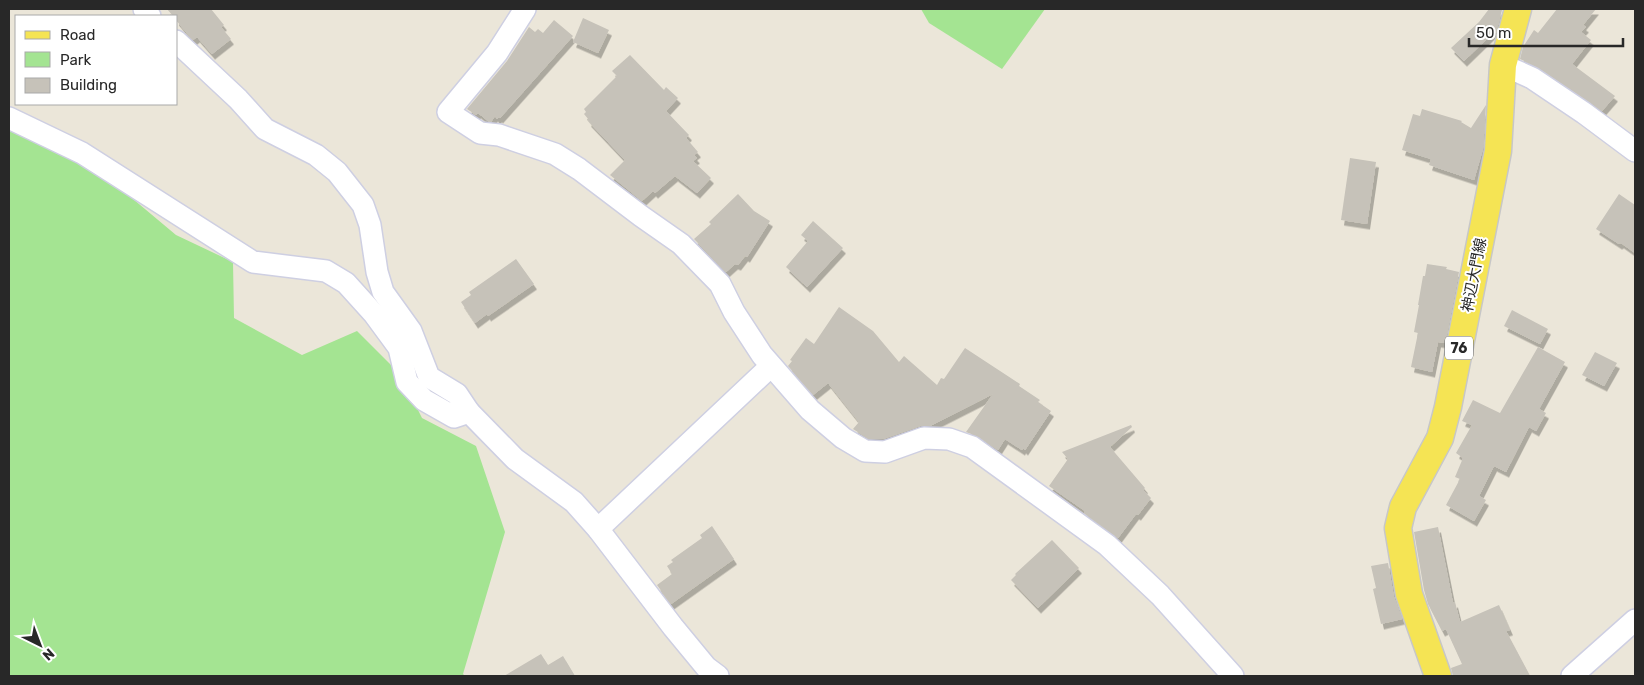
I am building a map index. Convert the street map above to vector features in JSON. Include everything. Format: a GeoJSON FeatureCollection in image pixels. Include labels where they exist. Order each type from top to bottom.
{"type":"FeatureCollection","features":[{"type":"Feature","properties":{"kind":"main road","name":"神辺大門線"},"geometry":{"type":"LineString","coordinates":[[1438,676],[1410,594],[1398,528],[1403,507],[1440,438],[1448,407],[1498,151],[1503,64],[1518,9]]}},
{"type":"Feature","properties":{"kind":"street"},"geometry":{"type":"LineString","coordinates":[[525,9],[497,53],[448,112],[480,133],[498,135],[555,154],[579,169],[681,244],[720,284],[734,312],[771,366],[810,410],[843,438],[865,451],[885,452],[924,438],[949,439],[972,447],[1107,545],[1160,595],[1233,676]]}},
{"type":"Feature","properties":{"kind":"street"},"geometry":{"type":"LineString","coordinates":[[178,43],[238,99],[265,129],[316,155],[337,172],[363,205],[370,225],[377,272],[383,292],[411,331],[429,377],[457,394],[469,412],[515,459],[574,502],[598,529],[706,667],[718,676]]}},
{"type":"Feature","properties":{"kind":"street"},"geometry":{"type":"LineString","coordinates":[[1503,64],[1532,78],[1584,113],[1635,151]]}},
{"type":"Feature","properties":{"kind":"street"},"geometry":{"type":"LineString","coordinates":[[9,118],[82,153],[253,262],[326,271],[346,283],[374,314],[399,348],[407,382],[424,400],[454,417],[469,412]]}},
{"type":"Feature","properties":{"kind":"street"},"geometry":{"type":"LineString","coordinates":[[598,529],[771,366]]}},
{"type":"Feature","properties":{"kind":"street"},"geometry":{"type":"LineString","coordinates":[[1572,676],[1635,620]]}},
{"type":"Feature","properties":{"kind":"green space"},"geometry":{"type":"Polygon","coordinates":[[[921,9],[1045,9],[1002,69],[929,23],[921,9]]]}},
{"type":"Feature","properties":{"kind":"green space"},"geometry":{"type":"Polygon","coordinates":[[[9,120],[90,163],[176,235],[233,262],[234,318],[302,355],[357,331],[400,374],[422,418],[476,446],[505,532],[463,674],[465,676],[9,676],[9,120]]]}},
{"type":"Feature","properties":{"kind":"building"},"geometry":{"type":"Polygon","coordinates":[[[167,9],[211,9],[224,25],[221,27],[231,39],[212,54],[197,37],[193,40],[190,37],[178,22],[178,15],[172,15],[167,9]]]}},
{"type":"Feature","properties":{"kind":"building"},"geometry":{"type":"Polygon","coordinates":[[[1489,9],[1502,10],[1496,33],[1494,32],[1464,61],[1451,48],[1479,22],[1489,9]]]}},
{"type":"Feature","properties":{"kind":"building"},"geometry":{"type":"Polygon","coordinates":[[[1557,9],[1596,9],[1583,25],[1586,27],[1581,32],[1591,40],[1572,64],[1615,96],[1602,111],[1539,68],[1520,59],[1523,47],[1534,30],[1538,33],[1557,9]]]}},
{"type":"Feature","properties":{"kind":"building"},"geometry":{"type":"Polygon","coordinates":[[[583,18],[609,30],[598,53],[573,42],[583,18]]]}},
{"type":"Feature","properties":{"kind":"building"},"geometry":{"type":"Polygon","coordinates":[[[554,20],[573,36],[500,118],[497,119],[495,116],[491,122],[478,113],[476,115],[467,109],[507,61],[529,27],[535,32],[538,29],[543,33],[554,20]]]}},
{"type":"Feature","properties":{"kind":"building"},"geometry":{"type":"Polygon","coordinates":[[[630,55],[664,90],[666,87],[678,98],[666,111],[689,135],[686,138],[698,152],[694,155],[697,158],[693,161],[711,178],[697,193],[675,176],[642,201],[610,175],[625,160],[588,121],[584,114],[586,112],[584,109],[617,76],[612,71],[630,55]]]}},
{"type":"Feature","properties":{"kind":"building"},"geometry":{"type":"Polygon","coordinates":[[[1486,105],[1483,149],[1474,180],[1429,165],[1431,159],[1402,150],[1413,114],[1420,116],[1422,109],[1462,121],[1471,128],[1486,105]]]}},
{"type":"Feature","properties":{"kind":"building"},"geometry":{"type":"Polygon","coordinates":[[[1350,158],[1376,162],[1367,224],[1341,220],[1350,158]]]}},
{"type":"Feature","properties":{"kind":"building"},"geometry":{"type":"Polygon","coordinates":[[[738,194],[754,211],[770,221],[747,257],[745,256],[738,265],[735,264],[726,272],[694,239],[711,224],[709,222],[738,194]]]}},
{"type":"Feature","properties":{"kind":"building"},"geometry":{"type":"Polygon","coordinates":[[[1619,194],[1635,205],[1635,253],[1596,229],[1619,194]]]}},
{"type":"Feature","properties":{"kind":"building"},"geometry":{"type":"Polygon","coordinates":[[[813,221],[843,248],[807,287],[786,267],[808,241],[801,235],[813,221]]]}},
{"type":"Feature","properties":{"kind":"building"},"geometry":{"type":"Polygon","coordinates":[[[516,259],[534,284],[475,323],[461,302],[471,295],[469,292],[516,259]]]}},
{"type":"Feature","properties":{"kind":"building"},"geometry":{"type":"Polygon","coordinates":[[[1427,264],[1447,267],[1446,269],[1459,272],[1446,339],[1444,343],[1438,342],[1432,372],[1411,367],[1418,333],[1414,332],[1418,305],[1427,264]]]}},
{"type":"Feature","properties":{"kind":"building"},"geometry":{"type":"Polygon","coordinates":[[[839,307],[873,331],[899,362],[904,356],[937,385],[941,378],[944,379],[965,348],[1020,384],[1019,386],[1040,400],[1038,402],[1051,411],[1025,450],[1005,439],[998,450],[979,437],[966,432],[993,394],[930,426],[920,426],[883,439],[869,439],[853,429],[859,422],[828,383],[813,395],[788,366],[792,361],[790,360],[806,338],[814,344],[839,307]]]}},
{"type":"Feature","properties":{"kind":"building"},"geometry":{"type":"Polygon","coordinates":[[[1512,310],[1548,329],[1540,344],[1504,326],[1512,310]]]}},
{"type":"Feature","properties":{"kind":"building"},"geometry":{"type":"Polygon","coordinates":[[[1538,347],[1565,362],[1539,409],[1546,413],[1536,431],[1529,427],[1506,472],[1494,466],[1479,496],[1486,500],[1474,521],[1446,505],[1460,479],[1455,477],[1463,458],[1456,453],[1472,425],[1462,421],[1473,400],[1500,413],[1538,347]]]}},
{"type":"Feature","properties":{"kind":"building"},"geometry":{"type":"Polygon","coordinates":[[[1595,352],[1617,363],[1604,386],[1582,375],[1595,352]]]}},
{"type":"Feature","properties":{"kind":"building"},"geometry":{"type":"Polygon","coordinates":[[[1131,425],[1132,427],[1110,447],[1145,488],[1143,490],[1151,498],[1118,538],[1084,513],[1085,511],[1049,486],[1068,459],[1062,452],[1131,425]]]}},
{"type":"Feature","properties":{"kind":"building"},"geometry":{"type":"Polygon","coordinates":[[[712,526],[734,559],[671,604],[657,585],[672,574],[667,566],[673,562],[671,560],[702,538],[700,535],[712,526]]]}},
{"type":"Feature","properties":{"kind":"building"},"geometry":{"type":"Polygon","coordinates":[[[1438,527],[1453,603],[1455,602],[1460,622],[1499,605],[1510,630],[1506,631],[1530,676],[1453,676],[1451,668],[1462,664],[1446,629],[1442,631],[1428,604],[1414,532],[1438,527]]]}},
{"type":"Feature","properties":{"kind":"building"},"geometry":{"type":"Polygon","coordinates":[[[1052,540],[1079,568],[1038,608],[1011,580],[1015,574],[1052,540]]]}},
{"type":"Feature","properties":{"kind":"building"},"geometry":{"type":"Polygon","coordinates":[[[1388,563],[1394,597],[1402,619],[1381,624],[1373,589],[1376,588],[1371,566],[1388,563]]]}},
{"type":"Feature","properties":{"kind":"building"},"geometry":{"type":"Polygon","coordinates":[[[541,654],[548,665],[563,656],[575,676],[504,676],[541,654]]]}}]}
